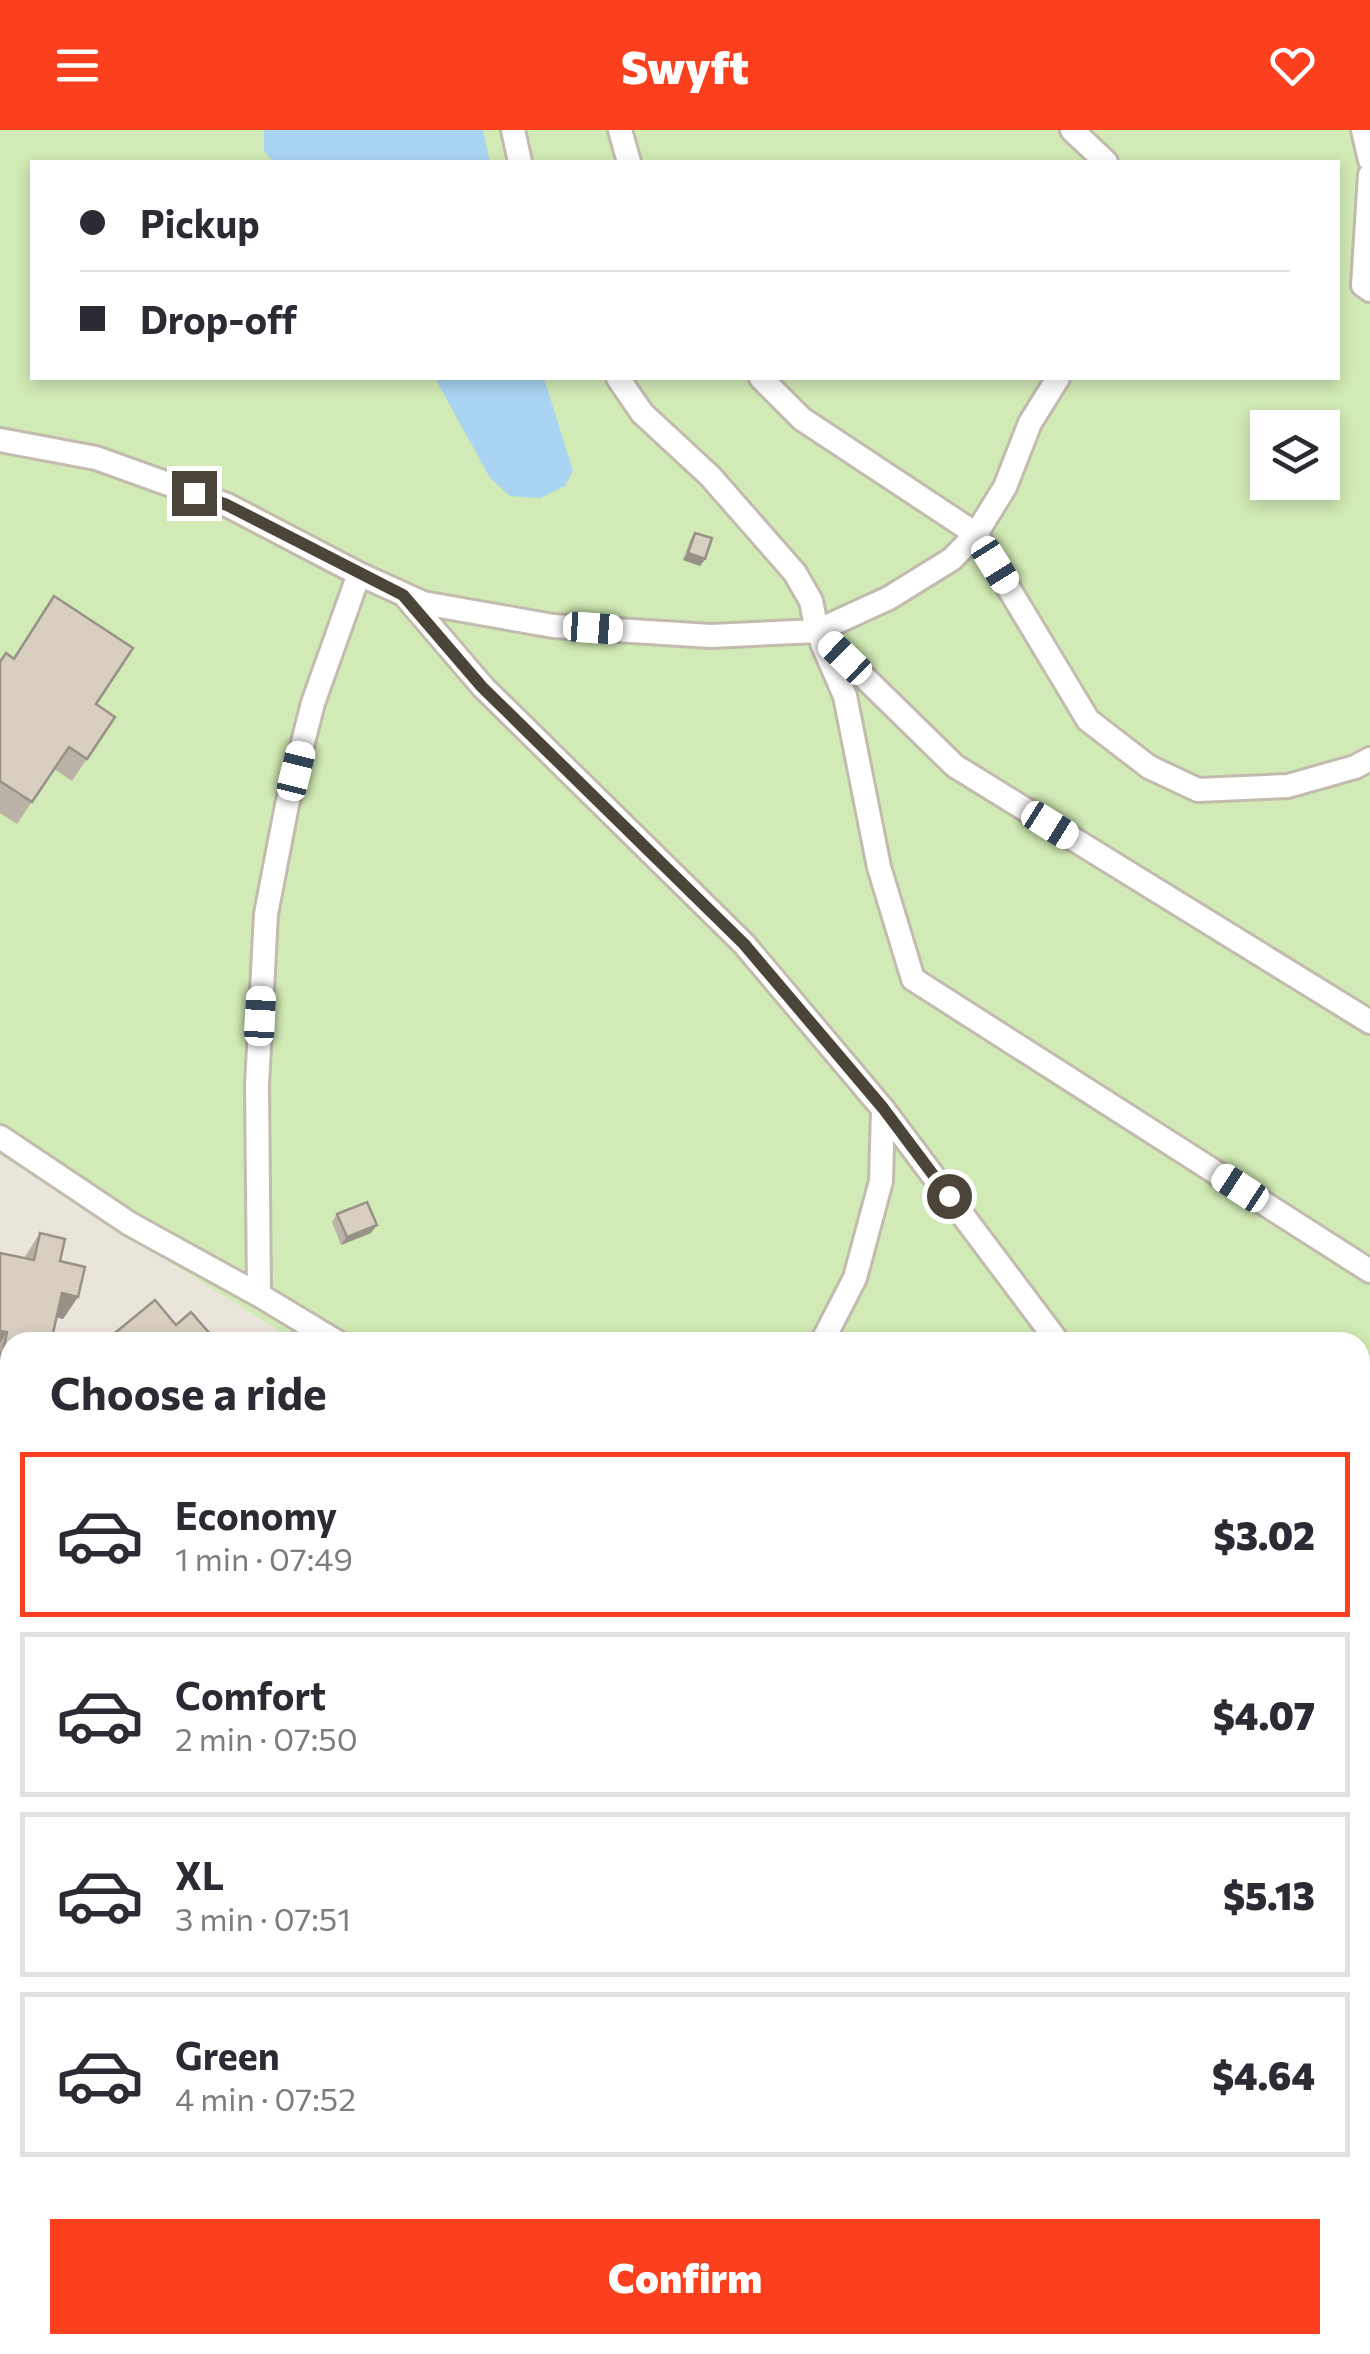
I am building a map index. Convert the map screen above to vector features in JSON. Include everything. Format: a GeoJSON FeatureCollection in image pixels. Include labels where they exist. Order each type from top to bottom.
{"type":"FeatureCollection","features":[{"type":"Feature","properties":{"kind":"lane"},"geometry":{"type":"LineString","coordinates":[[513,130],[520,160]]}},
{"type":"Feature","properties":{"kind":"lane"},"geometry":{"type":"LineString","coordinates":[[620,130],[628,160]]}},
{"type":"Feature","properties":{"kind":"lane"},"geometry":{"type":"LineString","coordinates":[[1072,130],[1104,160]]}},
{"type":"Feature","properties":{"kind":"lane"},"geometry":{"type":"LineString","coordinates":[[1364,130],[1370,160]]}},
{"type":"Feature","properties":{"kind":"lane"},"geometry":{"type":"LineString","coordinates":[[1340,282],[1366,288],[1370,175]]}},
{"type":"Feature","properties":{"kind":"lane"},"geometry":{"type":"LineString","coordinates":[[619,380],[642,413],[710,476],[795,573],[811,601],[818,632],[845,696],[879,868],[913,979],[1370,1271]]}},
{"type":"Feature","properties":{"kind":"lane"},"geometry":{"type":"LineString","coordinates":[[764,380],[802,419],[976,534],[1088,720],[1149,767],[1198,790],[1252,788],[1288,786],[1370,758]]}},
{"type":"Feature","properties":{"kind":"lane"},"geometry":{"type":"LineString","coordinates":[[0,440],[96,458],[227,505],[360,574],[424,602],[553,626],[711,636],[818,632],[888,598],[952,559],[976,534],[1005,487],[1030,423],[1057,380]]}},
{"type":"Feature","properties":{"kind":"lane"},"geometry":{"type":"LineString","coordinates":[[259,1294],[257,1085],[266,914],[287,805],[313,703],[360,574]]}},
{"type":"Feature","properties":{"kind":"lane"},"geometry":{"type":"LineString","coordinates":[[403,595],[482,687],[744,944],[883,1108],[1051,1332]]}},
{"type":"Feature","properties":{"kind":"lane"},"geometry":{"type":"LineString","coordinates":[[818,632],[954,766],[1370,1022]]}},
{"type":"Feature","properties":{"kind":"lane"},"geometry":{"type":"LineString","coordinates":[[827,1332],[855,1278],[881,1181],[883,1108]]}},
{"type":"Feature","properties":{"kind":"lane"},"geometry":{"type":"LineString","coordinates":[[0,1138],[130,1224],[321,1332]]}},
{"type":"Feature","properties":{"kind":"shaded area"},"geometry":{"type":"Polygon","coordinates":[[[0,1155],[281,1332],[0,1332],[0,1155]]]}},
{"type":"Feature","properties":{"kind":"green space"},"geometry":{"type":"Polygon","coordinates":[[[0,130],[1370,130],[1370,1332],[281,1332],[0,1155],[0,130]]]}},
{"type":"Feature","properties":{"kind":"water"},"geometry":{"type":"Polygon","coordinates":[[[264,130],[483,130],[490,160],[272,160],[264,151],[264,130]]]}},
{"type":"Feature","properties":{"kind":"water"},"geometry":{"type":"Polygon","coordinates":[[[436,380],[545,380],[573,471],[565,486],[540,498],[510,496],[490,478],[436,380]]]}},
{"type":"Feature","properties":{"kind":"building"},"geometry":{"type":"Polygon","coordinates":[[[695,533],[712,538],[705,559],[688,553],[695,533]]]}},
{"type":"Feature","properties":{"kind":"building"},"geometry":{"type":"Polygon","coordinates":[[[54,596],[133,648],[96,704],[115,717],[87,759],[69,747],[32,802],[0,781],[0,662],[6,653],[14,659],[54,596]]]}},
{"type":"Feature","properties":{"kind":"building"},"geometry":{"type":"Polygon","coordinates":[[[367,1202],[377,1225],[347,1237],[337,1214],[367,1202]]]}},
{"type":"Feature","properties":{"kind":"building"},"geometry":{"type":"Polygon","coordinates":[[[40,1233],[65,1239],[60,1261],[85,1267],[78,1297],[62,1293],[53,1332],[0,1331],[0,1253],[34,1260],[40,1233]]]}},
{"type":"Feature","properties":{"kind":"building"},"geometry":{"type":"Polygon","coordinates":[[[155,1300],[176,1325],[191,1312],[208,1332],[116,1332],[155,1300]]]}},
{"type":"Feature","properties":{"kind":"route"},"geometry":{"type":"LineString","coordinates":[[194,493],[227,505],[403,595],[482,687],[744,944],[883,1108],[949,1196]]}}]}
